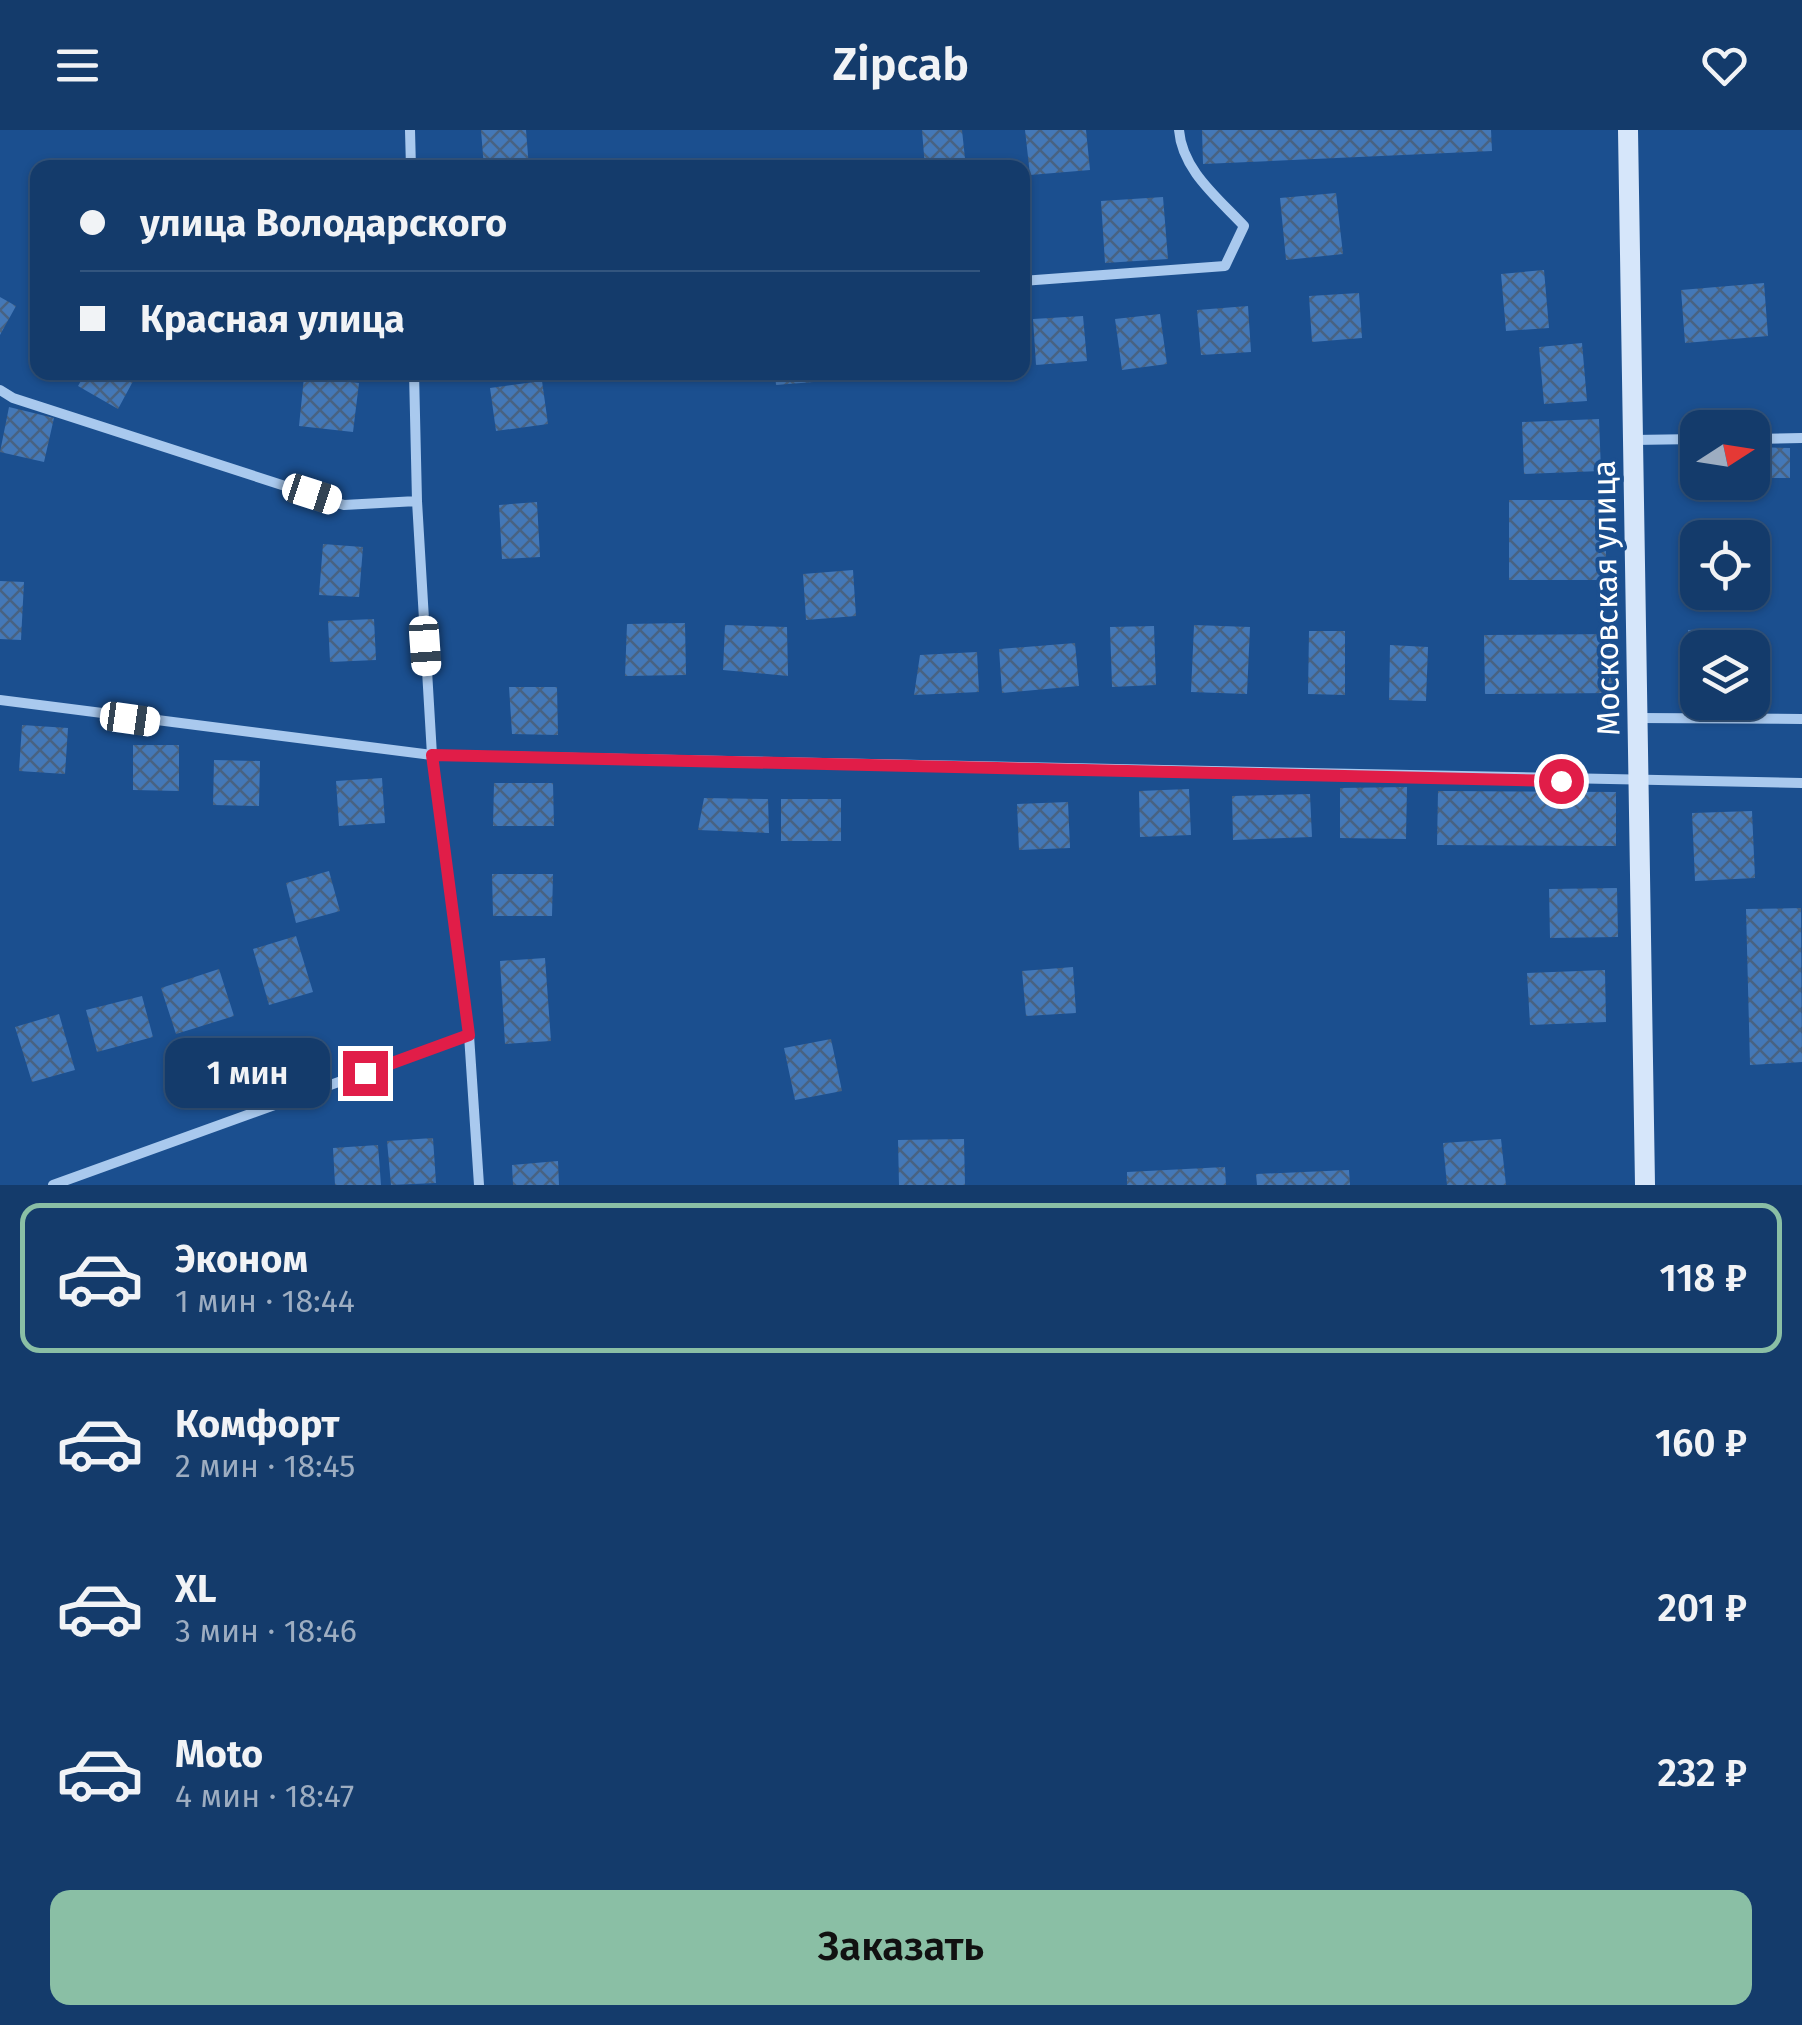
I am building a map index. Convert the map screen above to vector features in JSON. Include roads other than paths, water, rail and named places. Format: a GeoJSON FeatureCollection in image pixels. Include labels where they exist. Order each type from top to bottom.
{"type":"FeatureCollection","features":[{"type":"Feature","properties":{"kind":"main road","name":"Московская улица"},"geometry":{"type":"LineString","coordinates":[[1628,130],[1645,1185]]}},
{"type":"Feature","properties":{"kind":"street"},"geometry":{"type":"LineString","coordinates":[[410,130],[411,160]]}},
{"type":"Feature","properties":{"kind":"street"},"geometry":{"type":"LineString","coordinates":[[1030,280],[1226,266],[1244,226],[1196,174],[1180,150],[1179,130]]}},
{"type":"Feature","properties":{"kind":"street"},"geometry":{"type":"LineString","coordinates":[[414,380],[432,755],[469,1035],[479,1185]]}},
{"type":"Feature","properties":{"kind":"street"},"geometry":{"type":"LineString","coordinates":[[0,390],[12,398],[344,505],[417,501]]}},
{"type":"Feature","properties":{"kind":"street"},"geometry":{"type":"LineString","coordinates":[[1770,439],[1802,438]]}},
{"type":"Feature","properties":{"kind":"street"},"geometry":{"type":"LineString","coordinates":[[1633,440],[1680,439]]}},
{"type":"Feature","properties":{"kind":"street"},"geometry":{"type":"LineString","coordinates":[[0,700],[432,755],[1638,783],[1802,782]]}},
{"type":"Feature","properties":{"kind":"street"},"geometry":{"type":"LineString","coordinates":[[1638,718],[1802,719]]}},
{"type":"Feature","properties":{"kind":"street"},"geometry":{"type":"LineString","coordinates":[[53,1185],[469,1035]]}}]}
